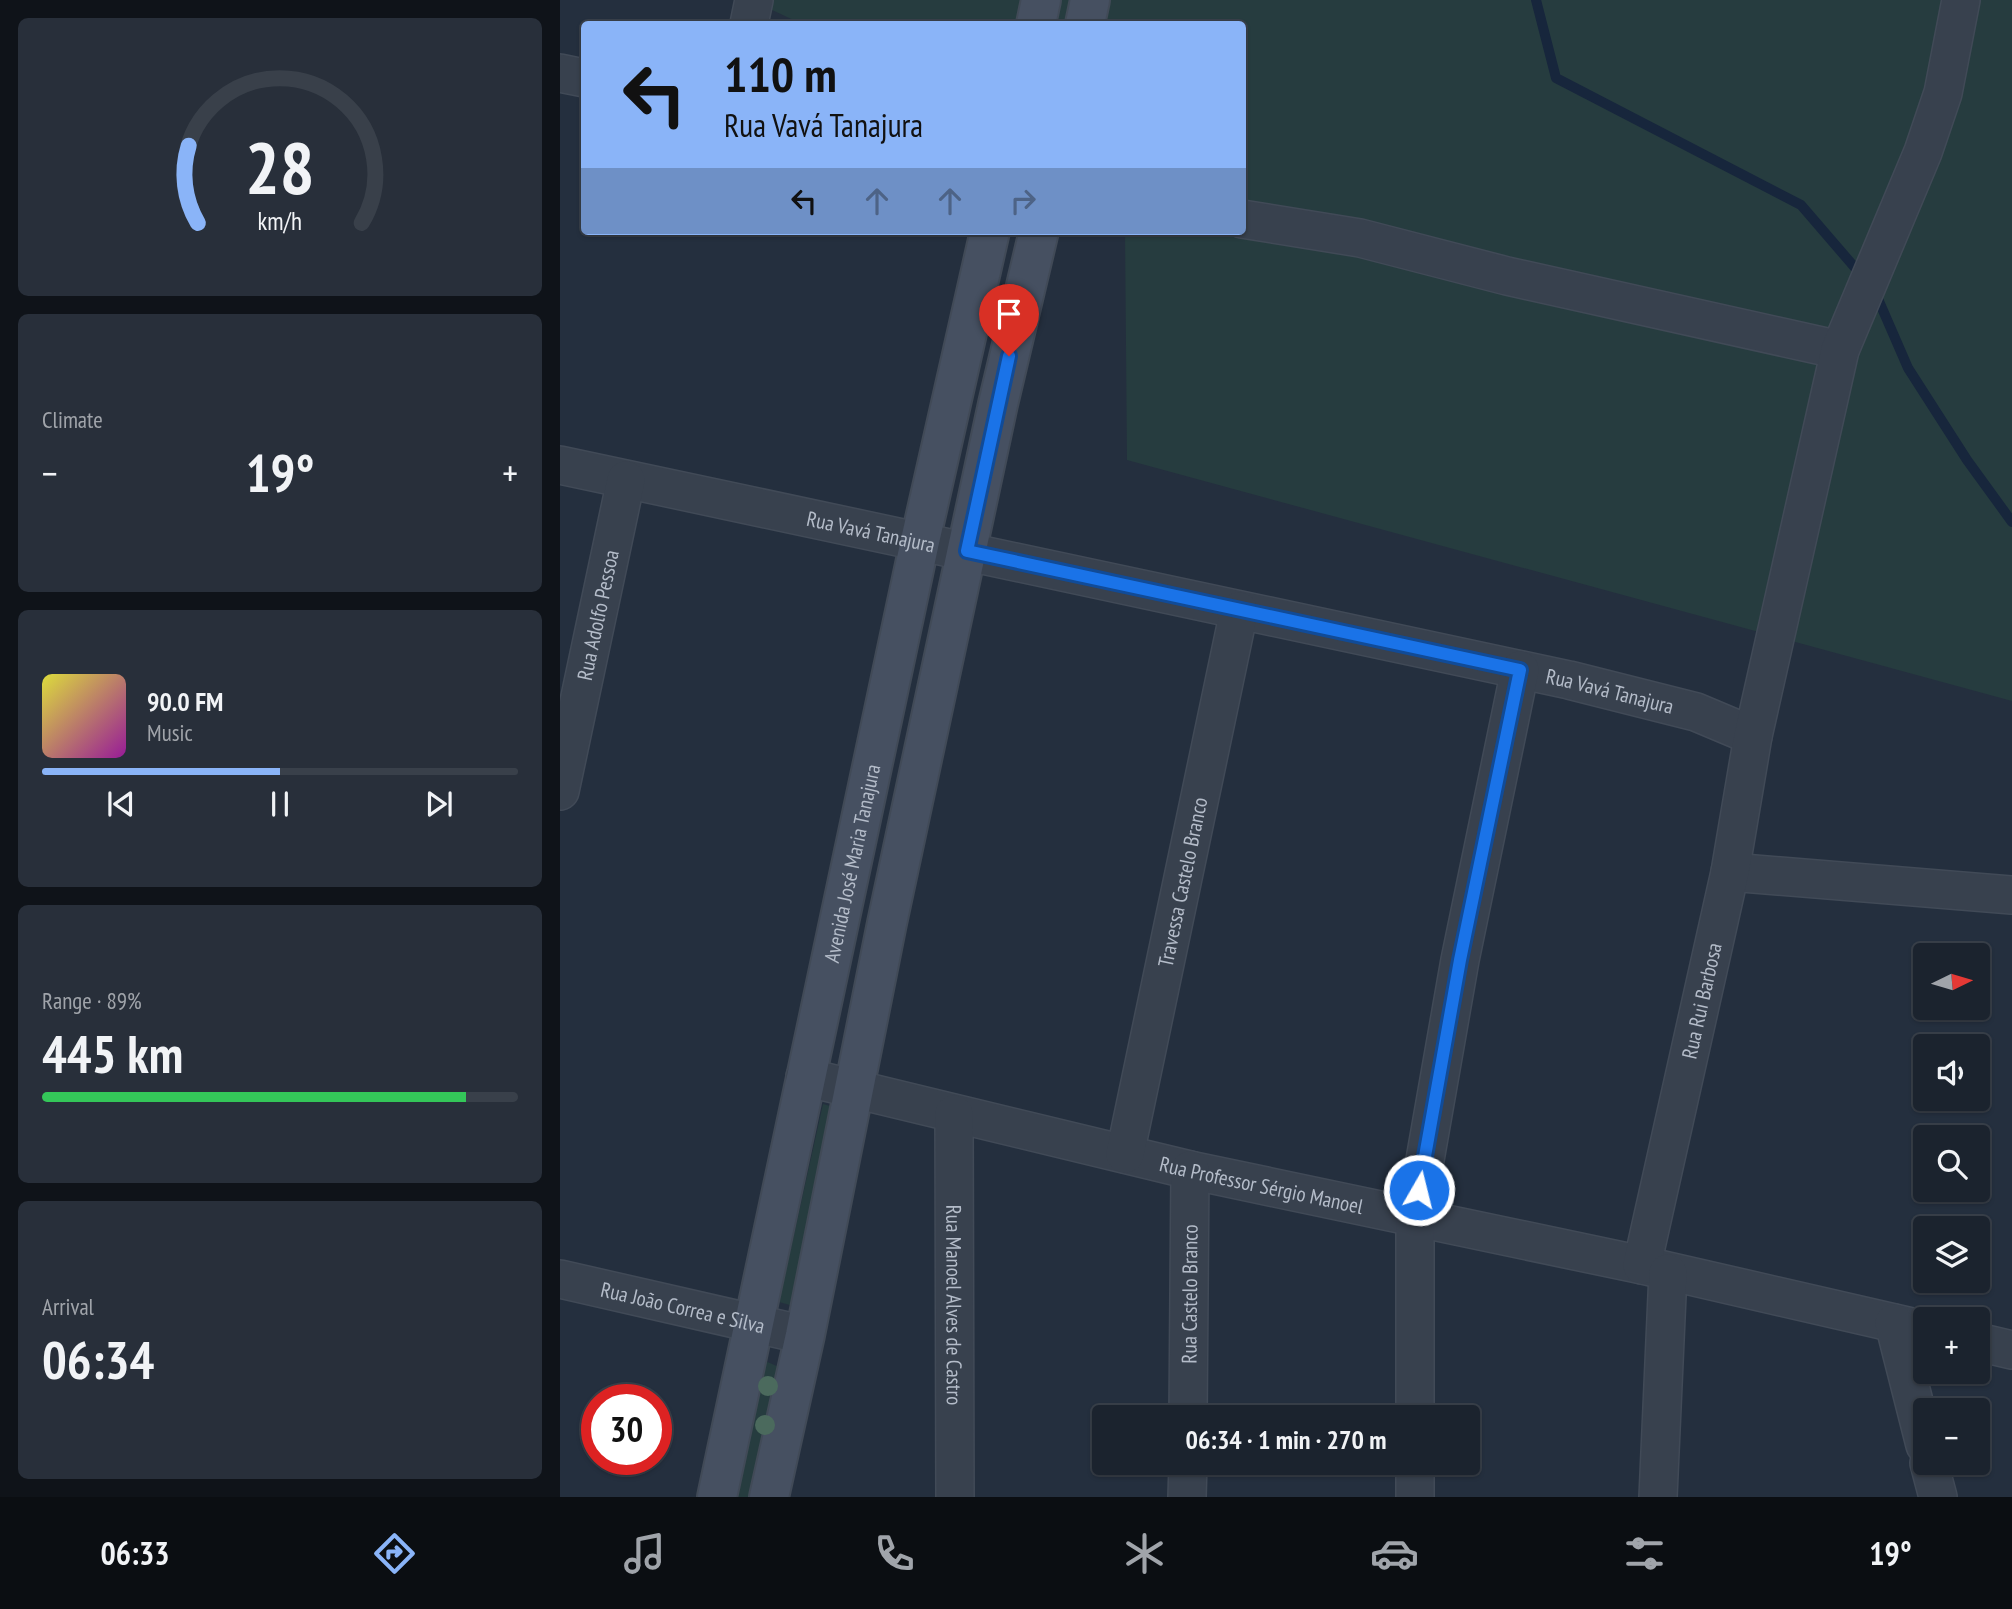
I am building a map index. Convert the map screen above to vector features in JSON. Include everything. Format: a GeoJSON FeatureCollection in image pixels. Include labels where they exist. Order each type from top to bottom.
{"type":"FeatureCollection","features":[{"type":"Feature","properties":{"kind":"street"},"geometry":{"type":"LineString","coordinates":[[750,21],[754,0]]}},
{"type":"Feature","properties":{"kind":"street"},"geometry":{"type":"LineString","coordinates":[[1037,21],[1041,0]]}},
{"type":"Feature","properties":{"kind":"street"},"geometry":{"type":"LineString","coordinates":[[1086,21],[1090,0]]}},
{"type":"Feature","properties":{"kind":"street","name":"Rua Rui Barbosa"},"geometry":{"type":"LineString","coordinates":[[1658,1497],[1655,1269],[1753,736],[1840,350],[1923,152],[1943,93],[1961,0]]}},
{"type":"Feature","properties":{"kind":"street"},"geometry":{"type":"LineString","coordinates":[[560,74],[581,78]]}},
{"type":"Feature","properties":{"kind":"street"},"geometry":{"type":"LineString","coordinates":[[1246,220],[1360,238],[1507,276],[1840,350]]}},
{"type":"Feature","properties":{"kind":"street","name":"Avenida José Maria Tanajura"},"geometry":{"type":"LineString","coordinates":[[718,1497],[920,541],[989,235]]}},
{"type":"Feature","properties":{"kind":"street"},"geometry":{"type":"LineString","coordinates":[[769,1497],[805,1335],[852,1089],[967,551],[1038,235]]}},
{"type":"Feature","properties":{"kind":"street","name":"Rua Vavá Tanajura"},"geometry":{"type":"LineString","coordinates":[[560,465],[1520,670],[1696,712],[1753,736]]}},
{"type":"Feature","properties":{"kind":"street","name":"Rua Adolfo Pessoa"},"geometry":{"type":"LineString","coordinates":[[560,791],[626,480]]}},
{"type":"Feature","properties":{"kind":"street","name":"Travessa Castelo Branco"},"geometry":{"type":"LineString","coordinates":[[1125,1154],[1239,611]]}},
{"type":"Feature","properties":{"kind":"street"},"geometry":{"type":"LineString","coordinates":[[1415,1405],[1415,1217],[1460,960],[1520,670]]}},
{"type":"Feature","properties":{"kind":"street"},"geometry":{"type":"LineString","coordinates":[[877,746],[925,757]]}},
{"type":"Feature","properties":{"kind":"street"},"geometry":{"type":"LineString","coordinates":[[1730,872],[2012,895]]}},
{"type":"Feature","properties":{"kind":"street","name":"Rua Professor Sérgio Manoel"},"geometry":{"type":"LineString","coordinates":[[805,1077],[1190,1170],[1655,1269],[1910,1327]]}},
{"type":"Feature","properties":{"kind":"street","name":"Rua Manoel Alves de Castro"},"geometry":{"type":"LineString","coordinates":[[954,1114],[955,1497]]}},
{"type":"Feature","properties":{"kind":"street","name":"Rua Castelo Branco"},"geometry":{"type":"LineString","coordinates":[[1188,1405],[1190,1170]]}},
{"type":"Feature","properties":{"kind":"street","name":"Rua João Correa e Silva"},"geometry":{"type":"LineString","coordinates":[[560,1279],[805,1335]]}},
{"type":"Feature","properties":{"kind":"street"},"geometry":{"type":"LineString","coordinates":[[1910,1327],[1919,1398]]}},
{"type":"Feature","properties":{"kind":"street"},"geometry":{"type":"LineString","coordinates":[[1990,1345],[2012,1350]]}},
{"type":"Feature","properties":{"kind":"street"},"geometry":{"type":"LineString","coordinates":[[1187,1497],[1188,1475]]}},
{"type":"Feature","properties":{"kind":"street"},"geometry":{"type":"LineString","coordinates":[[1415,1475],[1415,1497]]}},
{"type":"Feature","properties":{"kind":"street"},"geometry":{"type":"LineString","coordinates":[[1932,1475],[1938,1497]]}},
{"type":"Feature","properties":{"kind":"green space"},"geometry":{"type":"Polygon","coordinates":[[[751,0],[2012,0],[2012,701],[1127,460],[1125,235],[1246,235],[1246,21],[796,21],[751,0]]]}},
{"type":"Feature","properties":{"kind":"green space"},"geometry":{"type":"Polygon","coordinates":[[[823,1104],[841,1109],[797,1307],[779,1302],[823,1104]]]}},
{"type":"Feature","properties":{"kind":"green space"},"geometry":{"type":"Polygon","coordinates":[[[763,1360],[786,1370],[759,1497],[737,1497],[763,1360]]]}},
{"type":"Feature","properties":{"kind":"waterway"},"geometry":{"type":"LineString","coordinates":[[1536,0],[1556,78],[1801,205],[1863,277]]}},
{"type":"Feature","properties":{"kind":"waterway"},"geometry":{"type":"LineString","coordinates":[[1875,292],[1908,368],[1967,460],[2012,522]]}},
{"type":"Feature","properties":{"kind":"route"},"geometry":{"type":"LineString","coordinates":[[1009,356],[967,551],[1520,670],[1460,960],[1426,1137],[1419,1190]]}}]}
